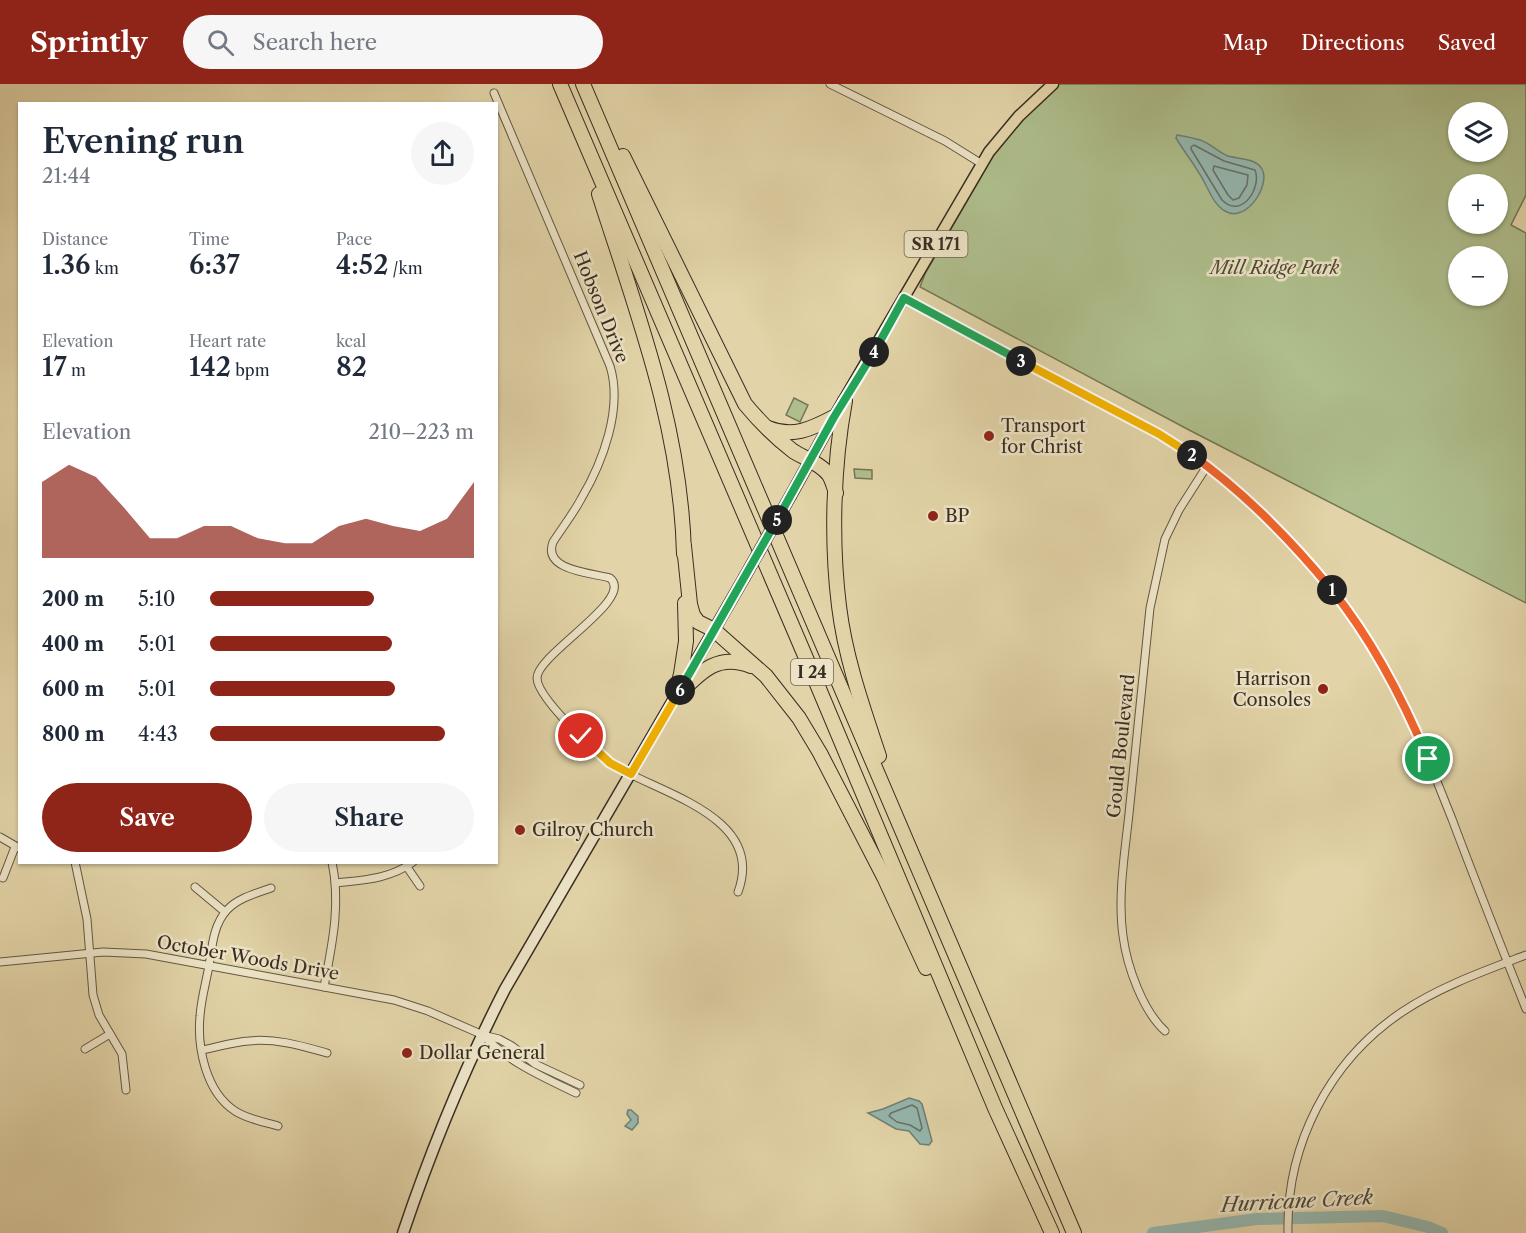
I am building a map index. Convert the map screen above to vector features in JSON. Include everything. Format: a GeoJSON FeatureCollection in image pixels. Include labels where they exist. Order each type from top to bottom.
{"type":"FeatureCollection","features":[{"type":"Feature","properties":{"kind":"highway","name":"I 24"},"geometry":{"type":"LineString","coordinates":[[560,84],[995,1108],[1052,1233]]}},
{"type":"Feature","properties":{"kind":"highway","name":"I 24"},"geometry":{"type":"LineString","coordinates":[[583,84],[1074,1233]]}},
{"type":"Feature","properties":{"kind":"highway"},"geometry":{"type":"LineString","coordinates":[[588,84],[745,404],[761,423],[793,451],[829,475],[836,493]]}},
{"type":"Feature","properties":{"kind":"highway"},"geometry":{"type":"LineString","coordinates":[[572,111],[664,400],[678,477],[692,613],[698,622],[714,630],[760,671],[791,706],[820,753],[894,896],[964,1053],[995,1108]]}},
{"type":"Feature","properties":{"kind":"highway"},"geometry":{"type":"LineString","coordinates":[[845,401],[837,443],[839,607],[847,649],[866,718],[912,855]]}},
{"type":"Feature","properties":{"kind":"highway"},"geometry":{"type":"LineString","coordinates":[[761,423],[779,432],[796,433],[806,431],[834,417]]}},
{"type":"Feature","properties":{"kind":"highway"},"geometry":{"type":"LineString","coordinates":[[675,698],[686,641],[684,546]]}},
{"type":"Feature","properties":{"kind":"highway"},"geometry":{"type":"LineString","coordinates":[[675,698],[704,669],[719,663],[732,661],[760,671]]}},
{"type":"Feature","properties":{"kind":"main road","name":"SR 171"},"geometry":{"type":"LineString","coordinates":[[714,630],[834,417],[982,164],[1015,120],[1053,84]]}},
{"type":"Feature","properties":{"kind":"main road"},"geometry":{"type":"LineString","coordinates":[[403,1233],[432,1152],[483,1035],[522,959],[714,630]]}},
{"type":"Feature","properties":{"kind":"street"},"geometry":{"type":"LineString","coordinates":[[830,84],[945,141],[982,164]]}},
{"type":"Feature","properties":{"kind":"street","name":"Hobson Drive"},"geometry":{"type":"LineString","coordinates":[[494,93],[498,102]]}},
{"type":"Feature","properties":{"kind":"street","name":"Hobson Drive"},"geometry":{"type":"LineString","coordinates":[[498,102],[610,366],[615,388],[613,416],[594,472],[582,497],[555,539],[551,551],[554,558],[562,565],[608,577],[615,582],[616,587],[607,603],[553,655],[537,678],[544,694],[581,736],[610,763],[631,774]]}},
{"type":"Feature","properties":{"kind":"street"},"geometry":{"type":"LineString","coordinates":[[904,298],[1159,434],[1207,466],[1255,507],[1303,556],[1335,595],[1374,651],[1411,717],[1526,1010]]}},
{"type":"Feature","properties":{"kind":"street","name":"Gould Boulevard"},"geometry":{"type":"LineString","coordinates":[[1165,1031],[1155,1022],[1145,1004],[1128,958],[1122,921],[1123,879],[1150,608],[1155,579],[1171,525],[1207,466]]}},
{"type":"Feature","properties":{"kind":"street"},"geometry":{"type":"LineString","coordinates":[[631,774],[707,813],[728,829],[738,843],[741,854],[743,873],[738,892]]}},
{"type":"Feature","properties":{"kind":"street"},"geometry":{"type":"LineString","coordinates":[[0,837],[17,847],[3,878]]}},
{"type":"Feature","properties":{"kind":"street"},"geometry":{"type":"LineString","coordinates":[[75,864],[86,911],[94,1000],[99,1015],[123,1058],[126,1090]]}},
{"type":"Feature","properties":{"kind":"street"},"geometry":{"type":"LineString","coordinates":[[324,987],[336,918],[336,883],[332,864]]}},
{"type":"Feature","properties":{"kind":"street"},"geometry":{"type":"LineString","coordinates":[[336,883],[381,878],[410,865],[420,886]]}},
{"type":"Feature","properties":{"kind":"street"},"geometry":{"type":"LineString","coordinates":[[195,887],[225,912]]}},
{"type":"Feature","properties":{"kind":"street"},"geometry":{"type":"LineString","coordinates":[[272,888],[240,901],[225,912],[215,934],[200,1014],[200,1031],[202,1050],[211,1084],[224,1102],[241,1114],[278,1126]]}},
{"type":"Feature","properties":{"kind":"street","name":"October Woods Drive"},"geometry":{"type":"LineString","coordinates":[[0,962],[90,953],[146,954],[414,1006],[505,1042],[531,1062],[580,1085]]}},
{"type":"Feature","properties":{"kind":"street"},"geometry":{"type":"LineString","coordinates":[[1288,1233],[1288,1213],[1294,1171],[1303,1136],[1329,1086],[1355,1053],[1379,1028],[1414,1004],[1446,988],[1526,956]]}},
{"type":"Feature","properties":{"kind":"street"},"geometry":{"type":"LineString","coordinates":[[85,1049],[110,1034]]}},
{"type":"Feature","properties":{"kind":"street"},"geometry":{"type":"LineString","coordinates":[[483,1035],[496,1048],[525,1068],[576,1093]]}},
{"type":"Feature","properties":{"kind":"street"},"geometry":{"type":"LineString","coordinates":[[202,1050],[243,1041],[261,1040],[284,1042],[327,1053]]}},
{"type":"Feature","properties":{"kind":"green space","name":"Mill Ridge Park"},"geometry":{"type":"Polygon","coordinates":[[[1045,84],[1526,84],[1526,195],[1511,225],[1526,233],[1526,603],[1191,431],[920,287],[925,274],[1000,144],[1040,100],[1045,84]]]}},
{"type":"Feature","properties":{"kind":"green space"},"geometry":{"type":"Polygon","coordinates":[[[794,398],[808,405],[800,422],[786,415],[794,398]]]}},
{"type":"Feature","properties":{"kind":"green space"},"geometry":{"type":"Polygon","coordinates":[[[854,469],[872,470],[872,479],[855,478],[854,469]]]}},
{"type":"Feature","properties":{"kind":"water"},"geometry":{"type":"Polygon","coordinates":[[[1177,135],[1200,140],[1228,156],[1259,165],[1264,176],[1260,193],[1255,201],[1248,208],[1233,214],[1220,208],[1176,138],[1177,135]]]}},
{"type":"Feature","properties":{"kind":"water"},"geometry":{"type":"Polygon","coordinates":[[[909,1098],[922,1104],[932,1141],[929,1145],[920,1144],[909,1131],[896,1129],[868,1113],[909,1098]]]}},
{"type":"Feature","properties":{"kind":"water"},"geometry":{"type":"Polygon","coordinates":[[[628,1110],[638,1116],[638,1123],[632,1130],[625,1126],[631,1120],[627,1114],[628,1110]]]}},
{"type":"Feature","properties":{"kind":"waterway","name":"Hurricane Creek"},"geometry":{"type":"LineString","coordinates":[[1153,1233],[1257,1219],[1383,1216],[1428,1227],[1442,1233]]}},
{"type":"Feature","properties":{"kind":"place","name":"Transport for Christ"},"geometry":{"type":"Point","coordinates":[989,436]}},
{"type":"Feature","properties":{"kind":"place","name":"BP"},"geometry":{"type":"Point","coordinates":[933,516]}},
{"type":"Feature","properties":{"kind":"place","name":"Harrison Consoles"},"geometry":{"type":"Point","coordinates":[1323,689]}},
{"type":"Feature","properties":{"kind":"place","name":"Gilroy Church"},"geometry":{"type":"Point","coordinates":[520,830]}},
{"type":"Feature","properties":{"kind":"place","name":"Dollar General"},"geometry":{"type":"Point","coordinates":[407,1053]}},
{"type":"Feature","properties":{"kind":"route"},"geometry":{"type":"LineString","coordinates":[[581,736],[610,763],[631,774],[904,298],[1181,447],[1255,507],[1311,565],[1360,629],[1411,717],[1428,759]]}}]}
